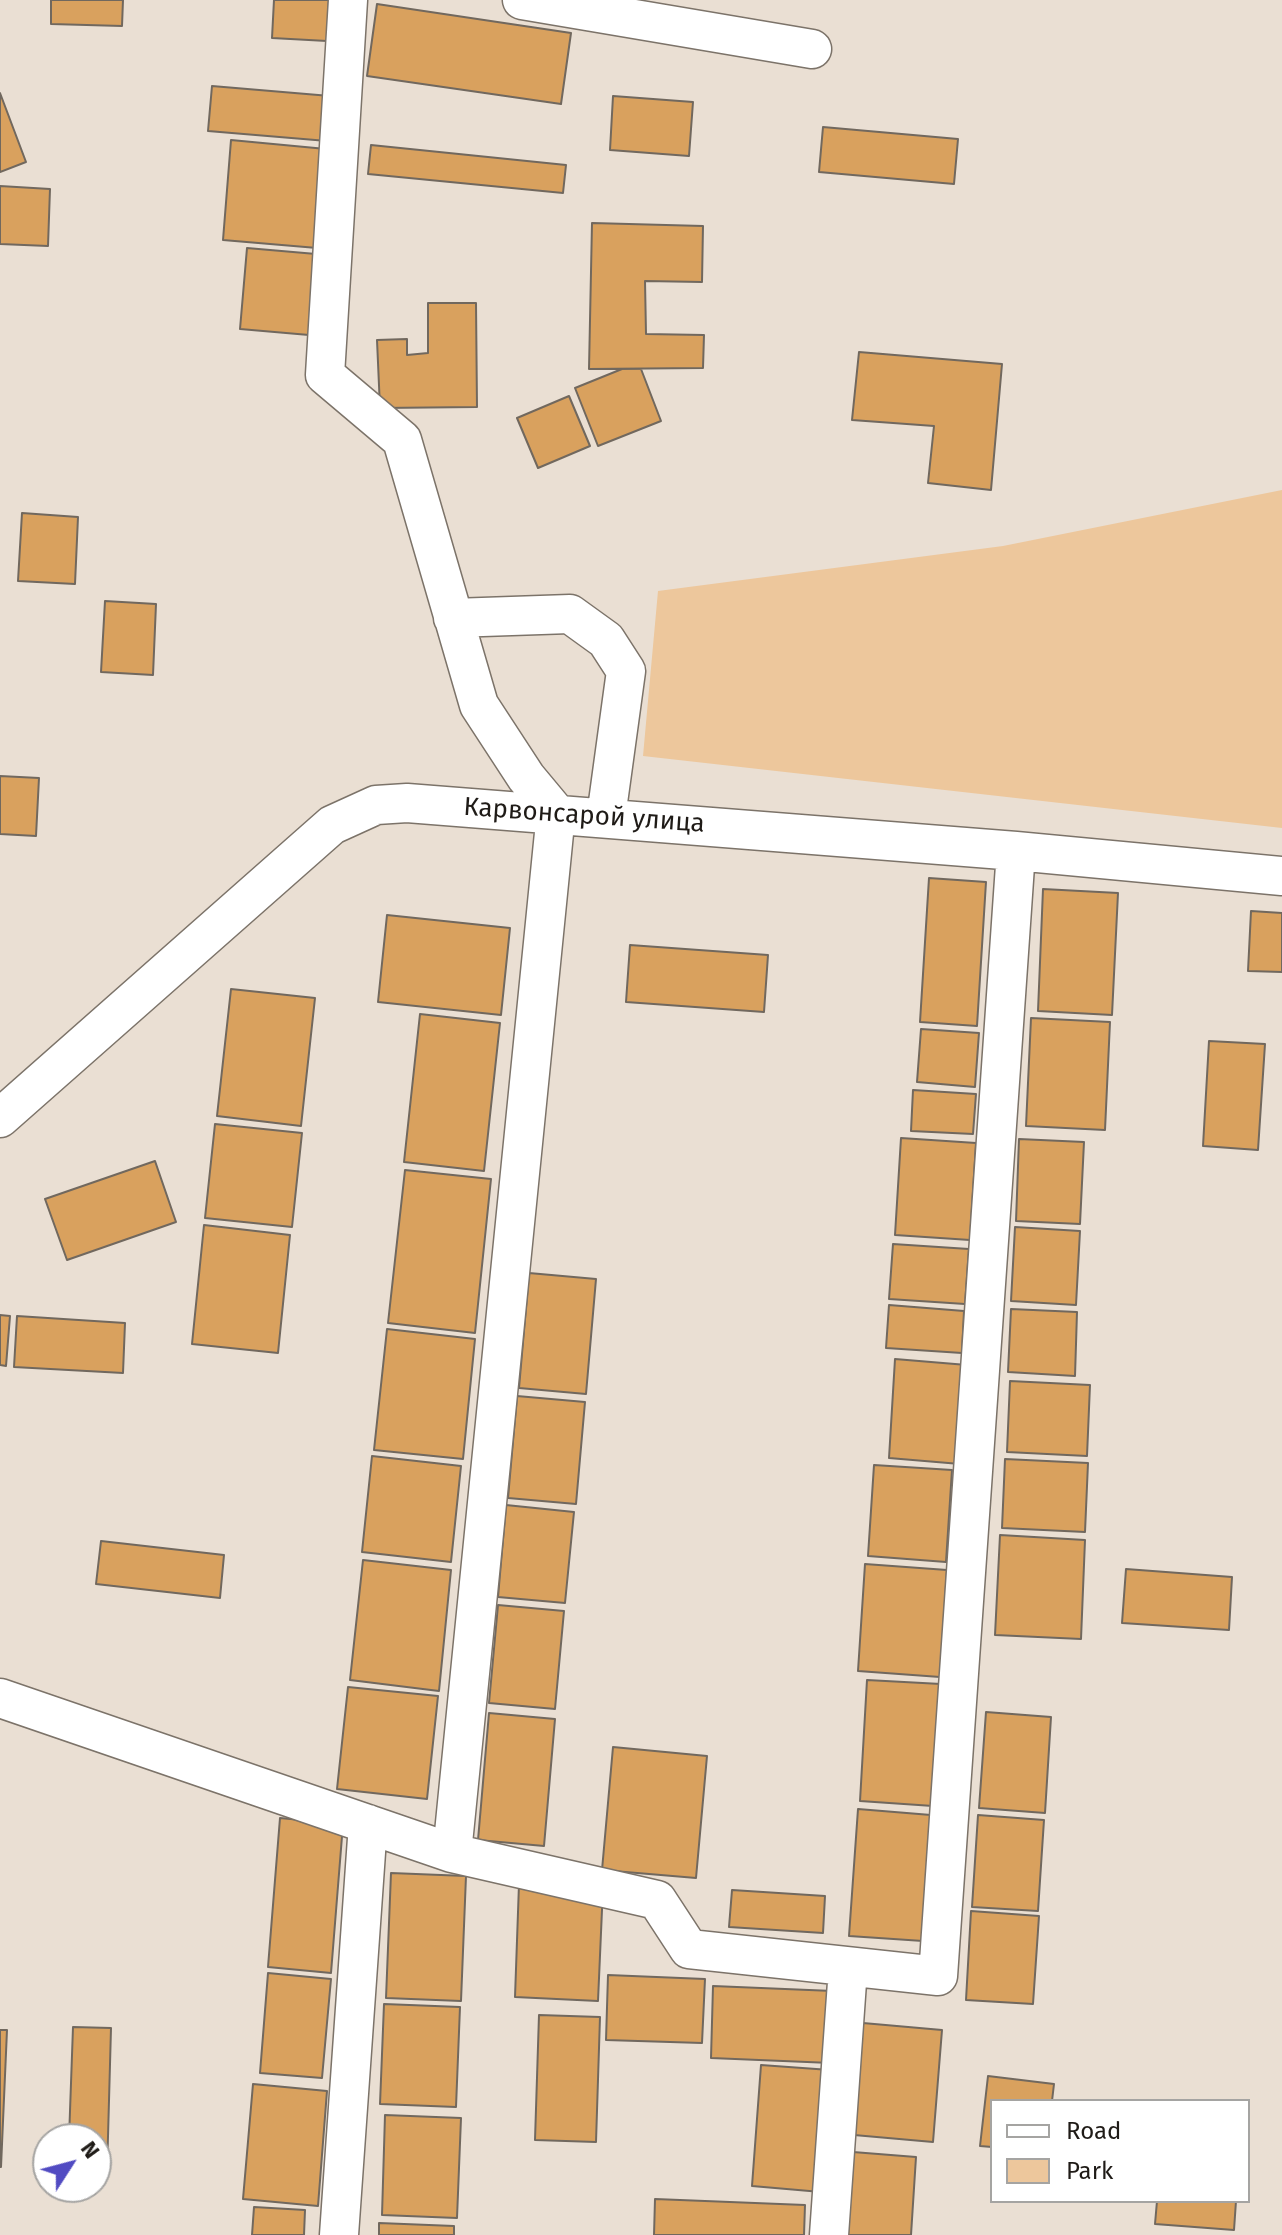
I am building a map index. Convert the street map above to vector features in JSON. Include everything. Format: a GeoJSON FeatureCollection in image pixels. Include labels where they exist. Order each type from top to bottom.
{"type":"FeatureCollection","features":[{"type":"Feature","properties":{"kind":"street"},"geometry":{"type":"LineString","coordinates":[[348,0],[325,375],[402,440],[479,705],[526,777],[556,813],[452,1853]]}},
{"type":"Feature","properties":{"kind":"street"},"geometry":{"type":"LineString","coordinates":[[522,0],[812,49]]}},
{"type":"Feature","properties":{"kind":"street"},"geometry":{"type":"LineString","coordinates":[[453,618],[570,614],[606,640],[626,671],[606,817]]}},
{"type":"Feature","properties":{"kind":"street","name":"Карвонсарой улица"},"geometry":{"type":"LineString","coordinates":[[0,1118],[332,825],[376,805],[407,803],[556,813],[1282,876]]}},
{"type":"Feature","properties":{"kind":"street"},"geometry":{"type":"LineString","coordinates":[[0,1698],[452,1853],[657,1900],[689,1949],[938,1976],[1016,851]]}},
{"type":"Feature","properties":{"kind":"street"},"geometry":{"type":"LineString","coordinates":[[339,2235],[368,1824]]}},
{"type":"Feature","properties":{"kind":"street"},"geometry":{"type":"LineString","coordinates":[[829,2235],[848,1968]]}},
{"type":"Feature","properties":{"kind":"green space"},"geometry":{"type":"Polygon","coordinates":[[[1282,490],[1282,828],[643,756],[658,591],[1003,546],[1282,490]]]}},
{"type":"Feature","properties":{"kind":"building"},"geometry":{"type":"Polygon","coordinates":[[[51,0],[123,0],[122,26],[51,24],[51,0]]]}},
{"type":"Feature","properties":{"kind":"building"},"geometry":{"type":"Polygon","coordinates":[[[274,0],[329,0],[327,41],[272,38],[274,0]]]}},
{"type":"Feature","properties":{"kind":"building"},"geometry":{"type":"Polygon","coordinates":[[[377,4],[571,33],[561,104],[367,76],[377,4]]]}},
{"type":"Feature","properties":{"kind":"building"},"geometry":{"type":"Polygon","coordinates":[[[212,86],[330,96],[327,141],[208,131],[212,86]]]}},
{"type":"Feature","properties":{"kind":"building"},"geometry":{"type":"Polygon","coordinates":[[[0,93],[26,162],[0,172],[0,93]]]}},
{"type":"Feature","properties":{"kind":"building"},"geometry":{"type":"Polygon","coordinates":[[[613,96],[693,102],[689,156],[610,150],[613,96]]]}},
{"type":"Feature","properties":{"kind":"building"},"geometry":{"type":"Polygon","coordinates":[[[823,127],[958,139],[954,184],[819,172],[823,127]]]}},
{"type":"Feature","properties":{"kind":"building"},"geometry":{"type":"Polygon","coordinates":[[[231,140],[326,149],[317,248],[223,240],[231,140]]]}},
{"type":"Feature","properties":{"kind":"building"},"geometry":{"type":"Polygon","coordinates":[[[371,145],[566,165],[563,193],[368,174],[371,145]]]}},
{"type":"Feature","properties":{"kind":"building"},"geometry":{"type":"Polygon","coordinates":[[[0,186],[50,189],[48,246],[0,244],[0,186]]]}},
{"type":"Feature","properties":{"kind":"building"},"geometry":{"type":"Polygon","coordinates":[[[592,223],[703,226],[702,282],[645,281],[646,334],[704,335],[703,368],[589,369],[592,223]]]}},
{"type":"Feature","properties":{"kind":"building"},"geometry":{"type":"Polygon","coordinates":[[[247,248],[316,254],[309,335],[240,329],[247,248]]]}},
{"type":"Feature","properties":{"kind":"building"},"geometry":{"type":"Polygon","coordinates":[[[428,303],[476,303],[477,407],[380,408],[377,340],[407,339],[407,355],[428,353],[428,303]]]}},
{"type":"Feature","properties":{"kind":"building"},"geometry":{"type":"Polygon","coordinates":[[[859,352],[1002,364],[991,490],[928,483],[934,426],[852,420],[859,352]]]}},
{"type":"Feature","properties":{"kind":"building"},"geometry":{"type":"Polygon","coordinates":[[[622,369],[641,369],[661,421],[598,446],[575,388],[622,369]]]}},
{"type":"Feature","properties":{"kind":"building"},"geometry":{"type":"Polygon","coordinates":[[[569,396],[590,446],[538,468],[517,418],[569,396]]]}},
{"type":"Feature","properties":{"kind":"building"},"geometry":{"type":"Polygon","coordinates":[[[22,513],[78,517],[75,584],[18,581],[22,513]]]}},
{"type":"Feature","properties":{"kind":"building"},"geometry":{"type":"Polygon","coordinates":[[[105,601],[156,604],[153,675],[101,672],[105,601]]]}},
{"type":"Feature","properties":{"kind":"building"},"geometry":{"type":"Polygon","coordinates":[[[0,776],[39,778],[36,836],[0,834],[0,776]]]}},
{"type":"Feature","properties":{"kind":"building"},"geometry":{"type":"Polygon","coordinates":[[[929,878],[986,882],[977,1026],[920,1022],[929,878]]]}},
{"type":"Feature","properties":{"kind":"building"},"geometry":{"type":"Polygon","coordinates":[[[1043,889],[1118,893],[1112,1015],[1038,1011],[1043,889]]]}},
{"type":"Feature","properties":{"kind":"building"},"geometry":{"type":"Polygon","coordinates":[[[1251,911],[1282,913],[1282,972],[1248,971],[1251,911]]]}},
{"type":"Feature","properties":{"kind":"building"},"geometry":{"type":"Polygon","coordinates":[[[387,915],[510,928],[501,1015],[378,1002],[387,915]]]}},
{"type":"Feature","properties":{"kind":"building"},"geometry":{"type":"Polygon","coordinates":[[[630,945],[768,955],[764,1012],[626,1002],[630,945]]]}},
{"type":"Feature","properties":{"kind":"building"},"geometry":{"type":"Polygon","coordinates":[[[231,989],[315,998],[301,1126],[217,1116],[231,989]]]}},
{"type":"Feature","properties":{"kind":"building"},"geometry":{"type":"Polygon","coordinates":[[[420,1014],[500,1023],[484,1171],[404,1162],[420,1014]]]}},
{"type":"Feature","properties":{"kind":"building"},"geometry":{"type":"Polygon","coordinates":[[[1031,1018],[1110,1022],[1105,1130],[1026,1126],[1031,1018]]]}},
{"type":"Feature","properties":{"kind":"building"},"geometry":{"type":"Polygon","coordinates":[[[921,1029],[979,1033],[975,1087],[917,1082],[921,1029]]]}},
{"type":"Feature","properties":{"kind":"building"},"geometry":{"type":"Polygon","coordinates":[[[1209,1041],[1265,1044],[1258,1150],[1203,1146],[1209,1041]]]}},
{"type":"Feature","properties":{"kind":"building"},"geometry":{"type":"Polygon","coordinates":[[[913,1090],[976,1094],[973,1134],[911,1131],[913,1090]]]}},
{"type":"Feature","properties":{"kind":"building"},"geometry":{"type":"Polygon","coordinates":[[[215,1124],[302,1133],[292,1227],[205,1218],[215,1124]]]}},
{"type":"Feature","properties":{"kind":"building"},"geometry":{"type":"Polygon","coordinates":[[[901,1138],[976,1143],[970,1240],[895,1235],[901,1138]]]}},
{"type":"Feature","properties":{"kind":"building"},"geometry":{"type":"Polygon","coordinates":[[[1019,1139],[1084,1142],[1080,1224],[1016,1221],[1019,1139]]]}},
{"type":"Feature","properties":{"kind":"building"},"geometry":{"type":"Polygon","coordinates":[[[155,1161],[176,1222],[67,1260],[45,1199],[155,1161]]]}},
{"type":"Feature","properties":{"kind":"building"},"geometry":{"type":"Polygon","coordinates":[[[405,1170],[491,1179],[475,1333],[388,1323],[405,1170]]]}},
{"type":"Feature","properties":{"kind":"building"},"geometry":{"type":"Polygon","coordinates":[[[204,1225],[290,1235],[278,1353],[192,1344],[204,1225]]]}},
{"type":"Feature","properties":{"kind":"building"},"geometry":{"type":"Polygon","coordinates":[[[1015,1227],[1080,1231],[1076,1305],[1011,1301],[1015,1227]]]}},
{"type":"Feature","properties":{"kind":"building"},"geometry":{"type":"Polygon","coordinates":[[[893,1244],[969,1249],[965,1304],[889,1299],[893,1244]]]}},
{"type":"Feature","properties":{"kind":"building"},"geometry":{"type":"Polygon","coordinates":[[[529,1273],[596,1279],[586,1394],[519,1388],[529,1273]]]}},
{"type":"Feature","properties":{"kind":"building"},"geometry":{"type":"Polygon","coordinates":[[[889,1305],[964,1311],[962,1353],[886,1348],[889,1305]]]}},
{"type":"Feature","properties":{"kind":"building"},"geometry":{"type":"Polygon","coordinates":[[[1011,1309],[1077,1312],[1075,1376],[1008,1372],[1011,1309]]]}},
{"type":"Feature","properties":{"kind":"building"},"geometry":{"type":"Polygon","coordinates":[[[0,1315],[10,1316],[6,1366],[0,1365],[0,1315]]]}},
{"type":"Feature","properties":{"kind":"building"},"geometry":{"type":"Polygon","coordinates":[[[17,1316],[125,1323],[123,1373],[14,1367],[17,1316]]]}},
{"type":"Feature","properties":{"kind":"building"},"geometry":{"type":"Polygon","coordinates":[[[387,1329],[475,1339],[463,1459],[374,1450],[387,1329]]]}},
{"type":"Feature","properties":{"kind":"building"},"geometry":{"type":"Polygon","coordinates":[[[895,1359],[967,1365],[960,1464],[889,1458],[895,1359]]]}},
{"type":"Feature","properties":{"kind":"building"},"geometry":{"type":"Polygon","coordinates":[[[1010,1381],[1090,1385],[1087,1456],[1007,1452],[1010,1381]]]}},
{"type":"Feature","properties":{"kind":"building"},"geometry":{"type":"Polygon","coordinates":[[[517,1396],[585,1402],[576,1504],[508,1498],[517,1396]]]}},
{"type":"Feature","properties":{"kind":"building"},"geometry":{"type":"Polygon","coordinates":[[[372,1456],[461,1466],[451,1562],[362,1552],[372,1456]]]}},
{"type":"Feature","properties":{"kind":"building"},"geometry":{"type":"Polygon","coordinates":[[[1005,1459],[1088,1463],[1085,1532],[1002,1528],[1005,1459]]]}},
{"type":"Feature","properties":{"kind":"building"},"geometry":{"type":"Polygon","coordinates":[[[874,1465],[952,1470],[946,1562],[868,1556],[874,1465]]]}},
{"type":"Feature","properties":{"kind":"building"},"geometry":{"type":"Polygon","coordinates":[[[506,1505],[574,1512],[565,1603],[498,1597],[506,1505]]]}},
{"type":"Feature","properties":{"kind":"building"},"geometry":{"type":"Polygon","coordinates":[[[1000,1535],[1085,1540],[1081,1639],[995,1635],[1000,1535]]]}},
{"type":"Feature","properties":{"kind":"building"},"geometry":{"type":"Polygon","coordinates":[[[101,1541],[224,1555],[220,1598],[96,1584],[101,1541]]]}},
{"type":"Feature","properties":{"kind":"building"},"geometry":{"type":"Polygon","coordinates":[[[363,1560],[451,1570],[439,1691],[350,1680],[363,1560]]]}},
{"type":"Feature","properties":{"kind":"building"},"geometry":{"type":"Polygon","coordinates":[[[865,1564],[947,1570],[940,1677],[858,1671],[865,1564]]]}},
{"type":"Feature","properties":{"kind":"building"},"geometry":{"type":"Polygon","coordinates":[[[1126,1569],[1232,1577],[1229,1630],[1122,1623],[1126,1569]]]}},
{"type":"Feature","properties":{"kind":"building"},"geometry":{"type":"Polygon","coordinates":[[[498,1605],[564,1611],[555,1709],[489,1703],[498,1605]]]}},
{"type":"Feature","properties":{"kind":"building"},"geometry":{"type":"Polygon","coordinates":[[[867,1680],[941,1684],[933,1806],[860,1801],[867,1680]]]}},
{"type":"Feature","properties":{"kind":"building"},"geometry":{"type":"Polygon","coordinates":[[[348,1687],[438,1696],[427,1799],[337,1789],[348,1687]]]}},
{"type":"Feature","properties":{"kind":"building"},"geometry":{"type":"Polygon","coordinates":[[[986,1712],[1051,1717],[1045,1813],[979,1808],[986,1712]]]}},
{"type":"Feature","properties":{"kind":"building"},"geometry":{"type":"Polygon","coordinates":[[[489,1713],[555,1719],[544,1846],[478,1840],[489,1713]]]}},
{"type":"Feature","properties":{"kind":"building"},"geometry":{"type":"Polygon","coordinates":[[[613,1747],[707,1756],[696,1878],[602,1870],[613,1747]]]}},
{"type":"Feature","properties":{"kind":"building"},"geometry":{"type":"Polygon","coordinates":[[[858,1809],[931,1815],[923,1941],[849,1936],[858,1809]]]}},
{"type":"Feature","properties":{"kind":"building"},"geometry":{"type":"Polygon","coordinates":[[[978,1815],[1044,1820],[1038,1911],[972,1907],[978,1815]]]}},
{"type":"Feature","properties":{"kind":"building"},"geometry":{"type":"Polygon","coordinates":[[[280,1818],[343,1824],[331,1973],[268,1967],[280,1818]]]}},
{"type":"Feature","properties":{"kind":"building"},"geometry":{"type":"Polygon","coordinates":[[[391,1873],[466,1876],[461,2001],[386,1998],[391,1873]]]}},
{"type":"Feature","properties":{"kind":"building"},"geometry":{"type":"Polygon","coordinates":[[[519,1884],[603,1887],[598,2001],[515,1997],[519,1884]]]}},
{"type":"Feature","properties":{"kind":"building"},"geometry":{"type":"Polygon","coordinates":[[[732,1890],[825,1896],[823,1933],[729,1927],[732,1890]]]}},
{"type":"Feature","properties":{"kind":"building"},"geometry":{"type":"Polygon","coordinates":[[[971,1911],[1039,1916],[1033,2004],[966,2000],[971,1911]]]}},
{"type":"Feature","properties":{"kind":"building"},"geometry":{"type":"Polygon","coordinates":[[[268,1973],[331,1979],[322,2078],[260,2073],[268,1973]]]}},
{"type":"Feature","properties":{"kind":"building"},"geometry":{"type":"Polygon","coordinates":[[[608,1975],[705,1979],[702,2043],[606,2040],[608,1975]]]}},
{"type":"Feature","properties":{"kind":"building"},"geometry":{"type":"Polygon","coordinates":[[[713,1986],[833,1991],[831,2063],[711,2058],[713,1986]]]}},
{"type":"Feature","properties":{"kind":"building"},"geometry":{"type":"Polygon","coordinates":[[[384,2004],[460,2007],[456,2107],[380,2104],[384,2004]]]}},
{"type":"Feature","properties":{"kind":"building"},"geometry":{"type":"Polygon","coordinates":[[[539,2015],[600,2017],[596,2142],[535,2140],[539,2015]]]}},
{"type":"Feature","properties":{"kind":"building"},"geometry":{"type":"Polygon","coordinates":[[[863,2023],[942,2030],[933,2142],[854,2135],[863,2023]]]}},
{"type":"Feature","properties":{"kind":"building"},"geometry":{"type":"Polygon","coordinates":[[[73,2027],[111,2028],[108,2123],[70,2123],[73,2027]]]}},
{"type":"Feature","properties":{"kind":"building"},"geometry":{"type":"Polygon","coordinates":[[[0,2030],[7,2030],[1,2167],[0,2167],[0,2030]]]}},
{"type":"Feature","properties":{"kind":"building"},"geometry":{"type":"Polygon","coordinates":[[[761,2065],[830,2070],[821,2192],[752,2186],[761,2065]]]}},
{"type":"Feature","properties":{"kind":"building"},"geometry":{"type":"Polygon","coordinates":[[[988,2076],[1054,2084],[1052,2099],[990,2099],[990,2147],[980,2146],[988,2076]]]}},
{"type":"Feature","properties":{"kind":"building"},"geometry":{"type":"Polygon","coordinates":[[[253,2084],[327,2091],[318,2206],[243,2199],[253,2084]]]}},
{"type":"Feature","properties":{"kind":"building"},"geometry":{"type":"Polygon","coordinates":[[[385,2115],[461,2118],[457,2218],[382,2215],[385,2115]]]}},
{"type":"Feature","properties":{"kind":"building"},"geometry":{"type":"Polygon","coordinates":[[[853,2152],[916,2157],[911,2235],[847,2235],[853,2152]]]}},
{"type":"Feature","properties":{"kind":"building"},"geometry":{"type":"Polygon","coordinates":[[[655,2199],[805,2205],[804,2235],[654,2235],[655,2199]]]}},
{"type":"Feature","properties":{"kind":"building"},"geometry":{"type":"Polygon","coordinates":[[[1157,2203],[1236,2203],[1234,2230],[1155,2224],[1157,2203]]]}},
{"type":"Feature","properties":{"kind":"building"},"geometry":{"type":"Polygon","coordinates":[[[254,2207],[305,2210],[304,2235],[252,2235],[254,2207]]]}},
{"type":"Feature","properties":{"kind":"building"},"geometry":{"type":"Polygon","coordinates":[[[379,2223],[454,2226],[454,2235],[379,2235],[379,2223]]]}}]}
